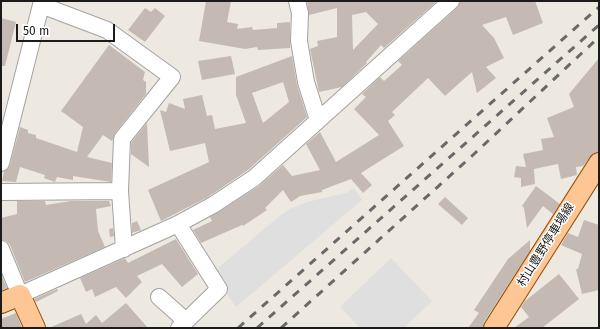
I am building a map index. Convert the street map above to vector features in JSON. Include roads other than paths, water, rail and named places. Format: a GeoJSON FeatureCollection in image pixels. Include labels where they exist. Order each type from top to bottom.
{"type":"FeatureCollection","features":[{"type":"Feature","properties":{"kind":"main road","name":"村山豊野停車場線"},"geometry":{"type":"LineString","coordinates":[[494,328],[599,163]]}},
{"type":"Feature","properties":{"kind":"main road"},"geometry":{"type":"LineString","coordinates":[[1,303],[20,295],[35,328]]}},
{"type":"Feature","properties":{"kind":"street"},"geometry":{"type":"LineString","coordinates":[[297,1],[300,13],[299,41],[306,82],[318,120]]}},
{"type":"Feature","properties":{"kind":"street"},"geometry":{"type":"LineString","coordinates":[[1,249],[20,295],[178,224],[213,205],[254,178],[451,1]]}},
{"type":"Feature","properties":{"kind":"street"},"geometry":{"type":"LineString","coordinates":[[2,153],[42,3],[107,30],[172,77],[122,139],[120,190],[124,249]]}},
{"type":"Feature","properties":{"kind":"street"},"geometry":{"type":"LineString","coordinates":[[1,192],[120,190]]}},
{"type":"Feature","properties":{"kind":"street"},"geometry":{"type":"LineString","coordinates":[[159,297],[182,325],[219,289],[178,224]]}},
{"type":"Feature","properties":{"kind":"railway"},"geometry":{"type":"LineString","coordinates":[[238,328],[599,7]]}},
{"type":"Feature","properties":{"kind":"railway"},"geometry":{"type":"LineString","coordinates":[[257,328],[599,25]]}},
{"type":"Feature","properties":{"kind":"railway"},"geometry":{"type":"LineString","coordinates":[[281,328],[473,155],[599,37]]}}]}
